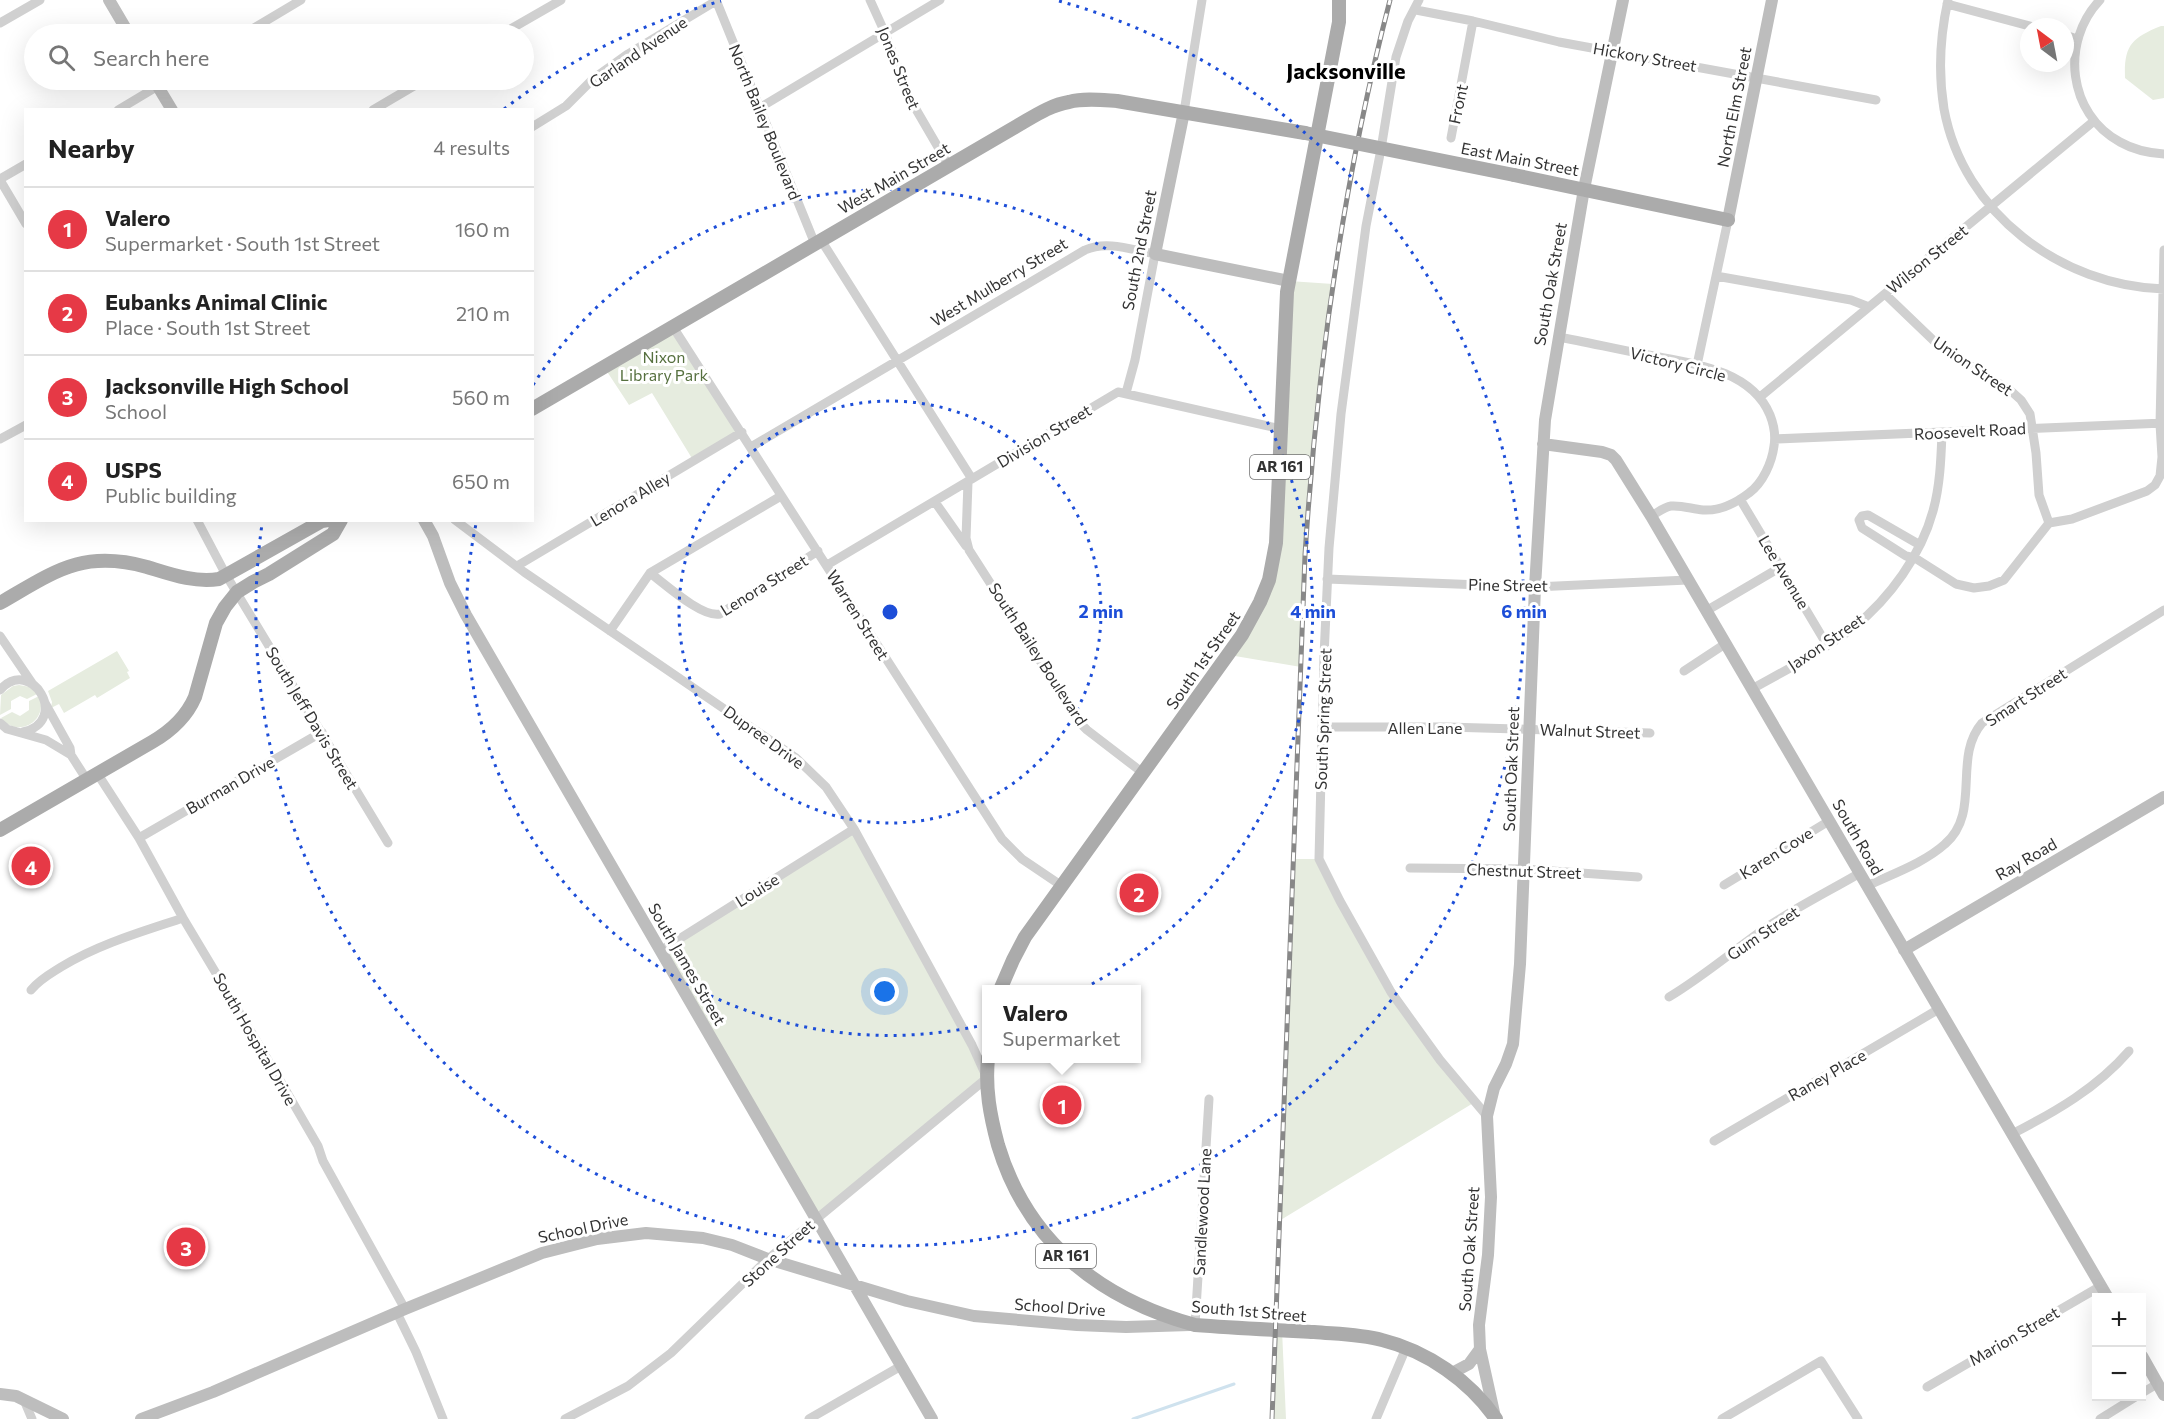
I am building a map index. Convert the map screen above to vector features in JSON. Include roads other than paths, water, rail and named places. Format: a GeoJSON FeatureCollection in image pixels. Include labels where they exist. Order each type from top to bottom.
{"type":"FeatureCollection","features":[{"type":"Feature","properties":{"kind":"main road","name":"South 1st Street"},"geometry":{"type":"LineString","coordinates":[[1002,985],[1025,937],[1242,635],[1265,591],[1276,543],[1285,317],[1289,281],[1339,22],[1339,0]]}},
{"type":"Feature","properties":{"kind":"main road","name":"West Main Street"},"geometry":{"type":"LineString","coordinates":[[534,408],[1056,105],[1068,102],[1117,101],[1305,133]]}},
{"type":"Feature","properties":{"kind":"main road","name":"East Main Street"},"geometry":{"type":"LineString","coordinates":[[1305,133],[1728,220]]}},
{"type":"Feature","properties":{"kind":"main road"},"geometry":{"type":"LineString","coordinates":[[0,603],[57,571],[88,561],[123,561],[198,580],[209,580],[226,575],[323,522]]}},
{"type":"Feature","properties":{"kind":"main road"},"geometry":{"type":"LineString","coordinates":[[0,830],[166,733],[184,716],[195,697],[216,622],[237,592],[333,534],[340,522]]}},
{"type":"Feature","properties":{"kind":"main road","name":"South 1st Street"},"geometry":{"type":"LineString","coordinates":[[988,1063],[988,1107],[1009,1178],[1024,1206],[1051,1241],[1076,1266],[1112,1292],[1149,1310],[1195,1325],[1354,1335],[1406,1347],[1452,1373],[1496,1418]]}},
{"type":"Feature","properties":{"kind":"street"},"geometry":{"type":"LineString","coordinates":[[0,23],[39,0]]}},
{"type":"Feature","properties":{"kind":"street"},"geometry":{"type":"LineString","coordinates":[[109,0],[123,24]]}},
{"type":"Feature","properties":{"kind":"street"},"geometry":{"type":"LineString","coordinates":[[261,24],[301,0]]}},
{"type":"Feature","properties":{"kind":"street"},"geometry":{"type":"LineString","coordinates":[[519,24],[561,0]]}},
{"type":"Feature","properties":{"kind":"street","name":"Jones Street"},"geometry":{"type":"LineString","coordinates":[[870,0],[910,99],[949,166]]}},
{"type":"Feature","properties":{"kind":"street"},"geometry":{"type":"LineString","coordinates":[[761,107],[940,0]]}},
{"type":"Feature","properties":{"kind":"street"},"geometry":{"type":"LineString","coordinates":[[1184,112],[1202,0]]}},
{"type":"Feature","properties":{"kind":"street","name":"South Oak Street"},"geometry":{"type":"LineString","coordinates":[[1496,1418],[1480,1349],[1479,1325],[1488,1255],[1491,1197],[1486,1116],[1494,1088],[1513,1044],[1520,964],[1535,587],[1545,420],[1584,189],[1623,0]]}},
{"type":"Feature","properties":{"kind":"street","name":"North Elm Street"},"geometry":{"type":"LineString","coordinates":[[1728,220],[1772,0]]}},
{"type":"Feature","properties":{"kind":"street"},"geometry":{"type":"LineString","coordinates":[[2100,0],[2086,17],[2077,39],[2074,60],[2075,77],[2083,102],[2094,121],[2111,137],[2137,150],[2164,154]]}},
{"type":"Feature","properties":{"kind":"street","name":"North Bailey Boulevard"},"geometry":{"type":"LineString","coordinates":[[716,1],[818,242]]}},
{"type":"Feature","properties":{"kind":"street","name":"Garland Avenue"},"geometry":{"type":"LineString","coordinates":[[534,126],[566,106],[593,79],[628,54],[716,1]]}},
{"type":"Feature","properties":{"kind":"street"},"geometry":{"type":"LineString","coordinates":[[2020,23],[1947,2],[1940,57],[1944,109],[1961,159],[1991,207],[2025,240],[2065,265],[2086,274],[2126,286],[2164,289]]}},
{"type":"Feature","properties":{"kind":"street","name":"Hickory Street"},"geometry":{"type":"LineString","coordinates":[[1417,5],[1559,42],[1756,76],[1876,100]]}},
{"type":"Feature","properties":{"kind":"street","name":"South Spring Street"},"geometry":{"type":"LineString","coordinates":[[1417,5],[1408,21],[1396,57],[1382,149],[1366,226],[1341,414],[1334,478],[1328,579],[1320,859],[1340,901],[1391,992],[1440,1060],[1486,1116]]}},
{"type":"Feature","properties":{"kind":"street","name":"Front"},"geometry":{"type":"LineString","coordinates":[[1451,138],[1473,21]]}},
{"type":"Feature","properties":{"kind":"street"},"geometry":{"type":"LineString","coordinates":[[121,108],[148,90]]}},
{"type":"Feature","properties":{"kind":"street"},"geometry":{"type":"LineString","coordinates":[[163,90],[171,108]]}},
{"type":"Feature","properties":{"kind":"street"},"geometry":{"type":"LineString","coordinates":[[376,108],[407,90]]}},
{"type":"Feature","properties":{"kind":"street","name":"South 2nd Street"},"geometry":{"type":"LineString","coordinates":[[1126,393],[1135,360],[1184,112]]}},
{"type":"Feature","properties":{"kind":"street","name":"Wilson Street"},"geometry":{"type":"LineString","coordinates":[[1760,397],[2094,121]]}},
{"type":"Feature","properties":{"kind":"street"},"geometry":{"type":"LineString","coordinates":[[24,165],[0,179],[24,221]]}},
{"type":"Feature","properties":{"kind":"street"},"geometry":{"type":"LineString","coordinates":[[1697,365],[1728,220]]}},
{"type":"Feature","properties":{"kind":"street"},"geometry":{"type":"LineString","coordinates":[[818,242],[897,362],[970,480]]}},
{"type":"Feature","properties":{"kind":"street","name":"West Mulberry Street"},"geometry":{"type":"LineString","coordinates":[[751,447],[1090,248],[1107,245],[1289,281]]}},
{"type":"Feature","properties":{"kind":"street"},"geometry":{"type":"LineString","coordinates":[[1920,545],[1868,515],[1862,516],[1859,520],[1862,528],[1906,556],[1930,567],[1956,584],[1974,588],[1997,584],[2013,571],[2049,523],[2072,519],[2151,489],[2160,476],[2162,457],[2164,250]]}},
{"type":"Feature","properties":{"kind":"street"},"geometry":{"type":"LineString","coordinates":[[1716,276],[1851,300],[1869,307]]}},
{"type":"Feature","properties":{"kind":"street","name":"Union Street"},"geometry":{"type":"LineString","coordinates":[[1886,294],[1934,341],[2011,391],[2021,400],[2030,414],[2039,495],[2049,523]]}},
{"type":"Feature","properties":{"kind":"street","name":"Warren Street"},"geometry":{"type":"LineString","coordinates":[[673,327],[1002,839],[1022,859],[1062,886]]}},
{"type":"Feature","properties":{"kind":"street","name":"Victory Circle"},"geometry":{"type":"LineString","coordinates":[[1558,337],[1697,365],[1734,378],[1760,397],[1773,424],[1775,439]]}},
{"type":"Feature","properties":{"kind":"street","name":"Division Street"},"geometry":{"type":"LineString","coordinates":[[827,565],[1111,395],[1118,392],[1126,393]]}},
{"type":"Feature","properties":{"kind":"street"},"geometry":{"type":"LineString","coordinates":[[1126,393],[1281,429]]}},
{"type":"Feature","properties":{"kind":"street","name":"Roosevelt Road"},"geometry":{"type":"LineString","coordinates":[[1775,439],[2162,424]]}},
{"type":"Feature","properties":{"kind":"street"},"geometry":{"type":"LineString","coordinates":[[0,439],[24,426]]}},
{"type":"Feature","properties":{"kind":"street","name":"Lenora Alley"},"geometry":{"type":"LineString","coordinates":[[517,566],[742,432]]}},
{"type":"Feature","properties":{"kind":"street","name":"Jaxon Street"},"geometry":{"type":"LineString","coordinates":[[1752,688],[1827,645],[1855,626],[1888,592],[1920,545],[1933,510],[1939,482],[1942,433]]}},
{"type":"Feature","properties":{"kind":"street"},"geometry":{"type":"LineString","coordinates":[[1651,516],[1669,506],[1712,510],[1728,506],[1740,499],[1759,484],[1767,467],[1775,439]]}},
{"type":"Feature","properties":{"kind":"street","name":"South Road"},"geometry":{"type":"LineString","coordinates":[[1543,444],[1602,452],[1611,455],[1616,460],[1752,688],[2105,1293]]}},
{"type":"Feature","properties":{"kind":"street","name":"South Bailey Boulevard"},"geometry":{"type":"LineString","coordinates":[[969,550],[966,538],[970,480]]}},
{"type":"Feature","properties":{"kind":"street"},"geometry":{"type":"LineString","coordinates":[[610,631],[650,573],[781,496]]}},
{"type":"Feature","properties":{"kind":"street","name":"Lee Avenue"},"geometry":{"type":"LineString","coordinates":[[1740,499],[1827,645]]}},
{"type":"Feature","properties":{"kind":"street","name":"South Bailey Boulevard"},"geometry":{"type":"LineString","coordinates":[[935,502],[969,550],[1080,723],[1143,773]]}},
{"type":"Feature","properties":{"kind":"street","name":"South Jeff Davis Street"},"geometry":{"type":"LineString","coordinates":[[198,522],[226,575],[388,843]]}},
{"type":"Feature","properties":{"kind":"street","name":"South James Street"},"geometry":{"type":"LineString","coordinates":[[425,522],[433,536],[450,584],[466,615],[932,1419]]}},
{"type":"Feature","properties":{"kind":"street","name":"Dupree Drive"},"geometry":{"type":"LineString","coordinates":[[458,522],[610,631],[796,758],[826,787],[854,829],[972,1044],[987,1078]]}},
{"type":"Feature","properties":{"kind":"street","name":"Lenora Street"},"geometry":{"type":"LineString","coordinates":[[650,573],[696,606],[715,615],[818,551]]}},
{"type":"Feature","properties":{"kind":"street"},"geometry":{"type":"LineString","coordinates":[[1706,611],[1781,567]]}},
{"type":"Feature","properties":{"kind":"street","name":"Pine Street"},"geometry":{"type":"LineString","coordinates":[[1328,579],[1535,587],[1688,580]]}},
{"type":"Feature","properties":{"kind":"street","name":"Smart Street"},"geometry":{"type":"LineString","coordinates":[[1867,886],[1936,851],[1955,834],[1965,807],[1968,749],[1982,723],[2164,610]]}},
{"type":"Feature","properties":{"kind":"street"},"geometry":{"type":"LineString","coordinates":[[0,636],[0,650]]}},
{"type":"Feature","properties":{"kind":"street","name":"South Hospital Drive"},"geometry":{"type":"LineString","coordinates":[[0,636],[41,693],[70,748],[71,755],[92,776],[139,838],[183,918],[318,1146],[323,1161],[401,1311],[443,1419]]}},
{"type":"Feature","properties":{"kind":"street"},"geometry":{"type":"LineString","coordinates":[[1684,671],[1725,644]]}},
{"type":"Feature","properties":{"kind":"street"},"geometry":{"type":"LineString","coordinates":[[0,690],[18,680],[32,683]]}},
{"type":"Feature","properties":{"kind":"street"},"geometry":{"type":"LineString","coordinates":[[23,732],[33,730],[39,724],[44,714],[45,702]]}},
{"type":"Feature","properties":{"kind":"street"},"geometry":{"type":"LineString","coordinates":[[0,723],[7,729],[46,740],[71,755]]}},
{"type":"Feature","properties":{"kind":"street","name":"Allen Lane"},"geometry":{"type":"LineString","coordinates":[[1322,727],[1529,729]]}},
{"type":"Feature","properties":{"kind":"street","name":"Walnut Street"},"geometry":{"type":"LineString","coordinates":[[1529,729],[1650,733]]}},
{"type":"Feature","properties":{"kind":"street","name":"Burman Drive"},"geometry":{"type":"LineString","coordinates":[[139,838],[322,732]]}},
{"type":"Feature","properties":{"kind":"street","name":"Ray Road"},"geometry":{"type":"LineString","coordinates":[[1904,950],[2164,797]]}},
{"type":"Feature","properties":{"kind":"street","name":"Karen Cove"},"geometry":{"type":"LineString","coordinates":[[1724,885],[1829,821]]}},
{"type":"Feature","properties":{"kind":"street","name":"Louise"},"geometry":{"type":"LineString","coordinates":[[660,951],[854,829]]}},
{"type":"Feature","properties":{"kind":"street","name":"Chestnut Street"},"geometry":{"type":"LineString","coordinates":[[1410,868],[1523,869],[1638,877]]}},
{"type":"Feature","properties":{"kind":"street","name":"Gum Street"},"geometry":{"type":"LineString","coordinates":[[1669,997],[1708,973],[1730,953],[1770,926],[1860,873]]}},
{"type":"Feature","properties":{"kind":"street"},"geometry":{"type":"LineString","coordinates":[[32,990],[38,981],[81,955],[117,939],[183,918]]}},
{"type":"Feature","properties":{"kind":"street","name":"Raney Place"},"geometry":{"type":"LineString","coordinates":[[1714,1141],[1939,1009]]}},
{"type":"Feature","properties":{"kind":"street"},"geometry":{"type":"LineString","coordinates":[[2012,1134],[2040,1120],[2089,1089],[2129,1051]]}},
{"type":"Feature","properties":{"kind":"street","name":"Stone Street"},"geometry":{"type":"LineString","coordinates":[[565,1419],[628,1386],[671,1353],[768,1259],[987,1078]]}},
{"type":"Feature","properties":{"kind":"street","name":"Sandlewood Lane"},"geometry":{"type":"LineString","coordinates":[[1195,1325],[1209,1099]]}},
{"type":"Feature","properties":{"kind":"street","name":"School Drive"},"geometry":{"type":"LineString","coordinates":[[141,1419],[213,1392],[542,1252],[597,1239],[626,1235],[660,1233],[703,1238],[940,1310],[991,1318],[1116,1327],[1195,1325]]}},
{"type":"Feature","properties":{"kind":"street","name":"Marion Street"},"geometry":{"type":"LineString","coordinates":[[1927,1387],[2101,1286]]}},
{"type":"Feature","properties":{"kind":"street"},"geometry":{"type":"LineString","coordinates":[[1376,1419],[1406,1347]]}},
{"type":"Feature","properties":{"kind":"street"},"geometry":{"type":"LineString","coordinates":[[1452,1373],[1469,1364],[1480,1349]]}},
{"type":"Feature","properties":{"kind":"street"},"geometry":{"type":"LineString","coordinates":[[1722,1419],[1821,1361],[1856,1418]]}},
{"type":"Feature","properties":{"kind":"street"},"geometry":{"type":"LineString","coordinates":[[2146,1363],[2162,1389],[2146,1393]]}},
{"type":"Feature","properties":{"kind":"street"},"geometry":{"type":"LineString","coordinates":[[809,1419],[901,1366]]}},
{"type":"Feature","properties":{"kind":"street"},"geometry":{"type":"LineString","coordinates":[[0,1394],[16,1396],[63,1419]]}},
{"type":"Feature","properties":{"kind":"street"},"geometry":{"type":"LineString","coordinates":[[24,1400],[32,1419]]}},
{"type":"Feature","properties":{"kind":"street"},"geometry":{"type":"LineString","coordinates":[[2100,1419],[2129,1401]]}},
{"type":"Feature","properties":{"kind":"waterway"},"geometry":{"type":"LineString","coordinates":[[1133,1419],[1234,1384]]}},
{"type":"Feature","properties":{"kind":"railway"},"geometry":{"type":"LineString","coordinates":[[1272,1419],[1305,555],[1310,485],[1334,275],[1373,68],[1390,0]]}},
{"type":"Feature","properties":{"kind":"place","name":"USPS"},"geometry":{"type":"Point","coordinates":[31,866]}},
{"type":"Feature","properties":{"kind":"place","name":"Eubanks Animal Clinic"},"geometry":{"type":"Point","coordinates":[1139,893]}},
{"type":"Feature","properties":{"kind":"place","name":"Valero"},"geometry":{"type":"Point","coordinates":[1062,1105]}},
{"type":"Feature","properties":{"kind":"place","name":"Jacksonville High School"},"geometry":{"type":"Point","coordinates":[186,1247]}},
{"type":"Feature","properties":{"kind":"district","name":"Jacksonville"},"geometry":{"type":"Point","coordinates":[1346,71]}},
{"type":"Feature","properties":{"kind":"park label","name":"Nixon Library Park"},"geometry":{"type":"Point","coordinates":[664,366]}}]}
